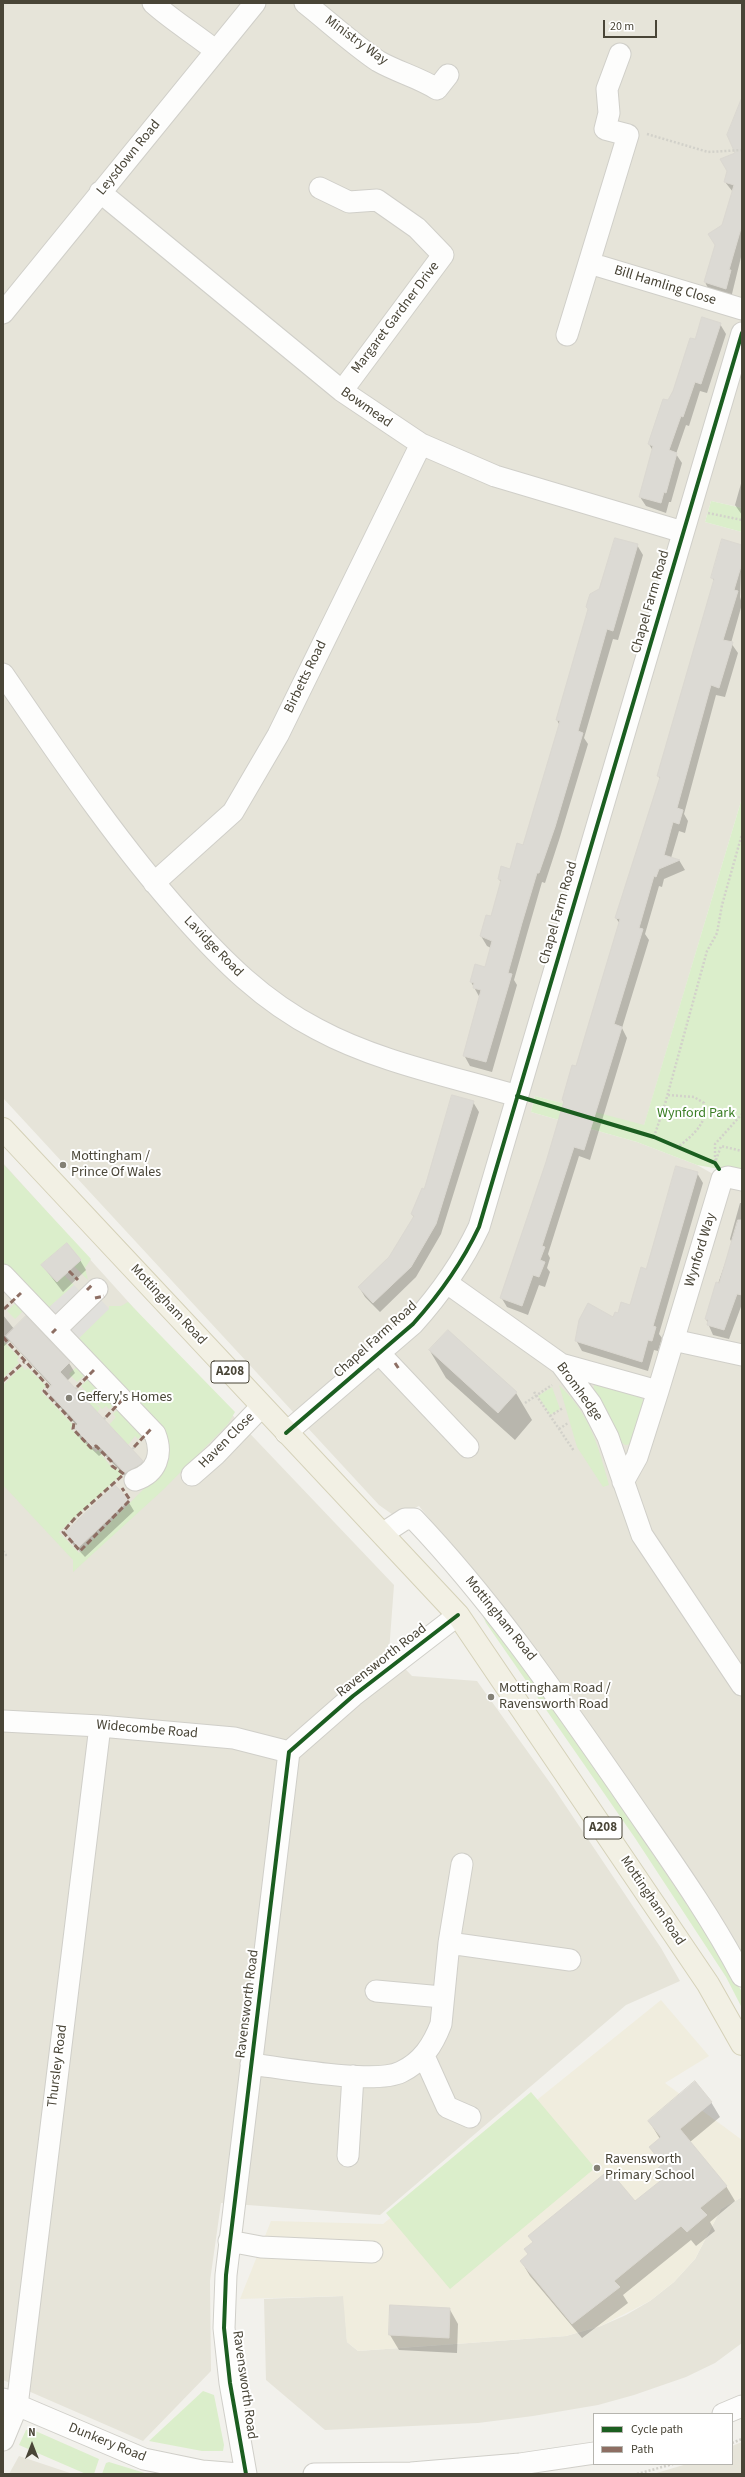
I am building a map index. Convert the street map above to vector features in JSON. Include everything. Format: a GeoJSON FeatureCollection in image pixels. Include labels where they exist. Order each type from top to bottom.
{"type":"FeatureCollection","features":[{"type":"Feature","properties":{"kind":"main road","name":"Mottingham Road"},"geometry":{"type":"LineString","coordinates":[[3,1129],[458,1615],[708,1984],[742,2044]]}},
{"type":"Feature","properties":{"kind":"street"},"geometry":{"type":"LineString","coordinates":[[153,3],[181,27],[192,32],[216,51]]}},
{"type":"Feature","properties":{"kind":"street","name":"Leysdown Road"},"geometry":{"type":"LineString","coordinates":[[3,313],[255,3]]}},
{"type":"Feature","properties":{"kind":"street","name":"Ministry Way"},"geometry":{"type":"LineString","coordinates":[[305,3],[378,61],[402,73],[423,80],[437,89],[448,75]]}},
{"type":"Feature","properties":{"kind":"street"},"geometry":{"type":"LineString","coordinates":[[567,334],[628,135],[605,129],[609,113],[607,89],[620,54]]}},
{"type":"Feature","properties":{"kind":"street","name":"Margaret Gardner Drive"},"geometry":{"type":"LineString","coordinates":[[320,188],[349,202],[377,200],[417,228],[442,255],[342,391]]}},
{"type":"Feature","properties":{"kind":"street","name":"Bowmead"},"geometry":{"type":"LineString","coordinates":[[100,192],[342,391],[421,444],[495,476],[683,532]]}},
{"type":"Feature","properties":{"kind":"street","name":"Bill Hamling Close"},"geometry":{"type":"LineString","coordinates":[[589,263],[742,309]]}},
{"type":"Feature","properties":{"kind":"street","name":"Chapel Farm Road"},"geometry":{"type":"LineString","coordinates":[[286,1433],[413,1324],[447,1282],[466,1254],[479,1227],[742,333]]}},
{"type":"Feature","properties":{"kind":"street","name":"Birbetts Road"},"geometry":{"type":"LineString","coordinates":[[154,883],[233,812],[278,735],[421,444]]}},
{"type":"Feature","properties":{"kind":"street","name":"Lavidge Road"},"geometry":{"type":"LineString","coordinates":[[3,674],[82,789],[154,883],[224,961],[268,1000],[316,1029],[358,1049],[517,1096]]}},
{"type":"Feature","properties":{"kind":"street","name":"Wynford Way"},"geometry":{"type":"LineString","coordinates":[[673,1340],[722,1179],[728,1177],[742,1180]]}},
{"type":"Feature","properties":{"kind":"street"},"geometry":{"type":"LineString","coordinates":[[3,1275],[155,1434],[159,1449],[157,1462],[151,1471],[135,1480]]}},
{"type":"Feature","properties":{"kind":"street","name":"Bromhedge"},"geometry":{"type":"LineString","coordinates":[[447,1282],[561,1364],[596,1411],[608,1437],[642,1535],[742,1685]]}},
{"type":"Feature","properties":{"kind":"street"},"geometry":{"type":"LineString","coordinates":[[56,1329],[97,1289]]}},
{"type":"Feature","properties":{"kind":"street"},"geometry":{"type":"LineString","coordinates":[[623,1482],[637,1457],[673,1340],[742,1355]]}},
{"type":"Feature","properties":{"kind":"street"},"geometry":{"type":"LineString","coordinates":[[379,1354],[468,1447]]}},
{"type":"Feature","properties":{"kind":"street"},"geometry":{"type":"LineString","coordinates":[[561,1364],[658,1391]]}},
{"type":"Feature","properties":{"kind":"street","name":"Haven Close"},"geometry":{"type":"LineString","coordinates":[[192,1475],[216,1454],[262,1406]]}},
{"type":"Feature","properties":{"kind":"street","name":"Mottingham Road"},"geometry":{"type":"LineString","coordinates":[[382,1534],[405,1519],[414,1519],[450,1557],[534,1662],[664,1851],[739,1964]]}},
{"type":"Feature","properties":{"kind":"street","name":"Ravensworth Road"},"geometry":{"type":"LineString","coordinates":[[246,2474],[230,2383],[224,2328],[229,2241],[290,1752],[353,1696],[458,1615]]}},
{"type":"Feature","properties":{"kind":"street","name":"Widecombe Road"},"geometry":{"type":"LineString","coordinates":[[3,1721],[100,1726],[234,1738],[290,1752]]}},
{"type":"Feature","properties":{"kind":"street","name":"Thursley Road"},"geometry":{"type":"LineString","coordinates":[[3,2440],[10,2402],[100,1726]]}},
{"type":"Feature","properties":{"kind":"street"},"geometry":{"type":"LineString","coordinates":[[251,2064],[353,2076],[382,2077],[400,2073],[424,2056],[433,2043],[441,2024],[442,1997],[462,1864]]}},
{"type":"Feature","properties":{"kind":"street"},"geometry":{"type":"LineString","coordinates":[[450,1943],[570,1960]]}},
{"type":"Feature","properties":{"kind":"street"},"geometry":{"type":"LineString","coordinates":[[376,1991],[442,1997]]}},
{"type":"Feature","properties":{"kind":"street"},"geometry":{"type":"LineString","coordinates":[[424,2056],[447,2107],[470,2117]]}},
{"type":"Feature","properties":{"kind":"street"},"geometry":{"type":"LineString","coordinates":[[348,2156],[353,2076]]}},
{"type":"Feature","properties":{"kind":"street"},"geometry":{"type":"LineString","coordinates":[[229,2241],[261,2247],[372,2252]]}},
{"type":"Feature","properties":{"kind":"street","name":"Dunkery Road"},"geometry":{"type":"LineString","coordinates":[[10,2402],[144,2459],[202,2471],[239,2474]]}},
{"type":"Feature","properties":{"kind":"street"},"geometry":{"type":"LineString","coordinates":[[725,2413],[742,2406]]}},
{"type":"Feature","properties":{"kind":"street"},"geometry":{"type":"LineString","coordinates":[[314,2474],[411,2473],[520,2464],[593,2453]]}},
{"type":"Feature","properties":{"kind":"path"},"geometry":{"type":"LineString","coordinates":[[628,135],[637,130],[708,152],[742,150]]}},
{"type":"Feature","properties":{"kind":"path"},"geometry":{"type":"LineString","coordinates":[[702,512],[742,520]]}},
{"type":"Feature","properties":{"kind":"path"},"geometry":{"type":"LineString","coordinates":[[654,1137],[668,1095],[707,951],[717,933],[722,905],[742,834]]}},
{"type":"Feature","properties":{"kind":"path"},"geometry":{"type":"LineString","coordinates":[[668,1095],[694,1097],[704,1103],[707,1113],[703,1123],[677,1148]]}},
{"type":"Feature","properties":{"kind":"path"},"geometry":{"type":"LineString","coordinates":[[517,1096],[654,1137],[715,1163]]}},
{"type":"Feature","properties":{"kind":"path"},"geometry":{"type":"LineString","coordinates":[[715,1163],[715,1144],[742,1114]]}},
{"type":"Feature","properties":{"kind":"path"},"geometry":{"type":"LineString","coordinates":[[715,1163],[721,1146],[742,1151]]}},
{"type":"Feature","properties":{"kind":"path"},"geometry":{"type":"LineString","coordinates":[[24,1362],[27,1358]]}},
{"type":"Feature","properties":{"kind":"path"},"geometry":{"type":"LineString","coordinates":[[525,1403],[554,1384]]}},
{"type":"Feature","properties":{"kind":"path"},"geometry":{"type":"LineString","coordinates":[[534,1392],[574,1451]]}},
{"type":"Feature","properties":{"kind":"path"},"geometry":{"type":"LineString","coordinates":[[56,1406],[59,1403]]}},
{"type":"Feature","properties":{"kind":"path"},"geometry":{"type":"LineString","coordinates":[[550,1416],[563,1408]]}},
{"type":"Feature","properties":{"kind":"path"},"geometry":{"type":"LineString","coordinates":[[559,1429],[568,1423]]}},
{"type":"Feature","properties":{"kind":"path"},"geometry":{"type":"LineString","coordinates":[[112,1466],[116,1463]]}},
{"type":"Feature","properties":{"kind":"path"},"geometry":{"type":"LineString","coordinates":[[3,1551],[6,1555],[3,1556]]}},
{"type":"Feature","properties":{"kind":"path"},"geometry":{"type":"LineString","coordinates":[[637,2474],[669,2465]]}},
{"type":"Feature","properties":{"kind":"shaded area"},"geometry":{"type":"Polygon","coordinates":[[[3,3],[742,3],[742,508],[711,501],[705,522],[742,532],[742,798],[644,1126],[535,1096],[531,1112],[637,1142],[697,1165],[722,1179],[742,1183],[742,1959],[554,1674],[419,1506],[396,1517],[379,1505],[3,1098],[3,3]]]}},
{"type":"Feature","properties":{"kind":"shaded area"},"geometry":{"type":"Polygon","coordinates":[[[3,1163],[198,1379],[394,1585],[389,1652],[412,1676],[477,1681],[553,1787],[661,1948],[680,1981],[626,2005],[380,2215],[221,2203],[210,2281],[211,2371],[143,2441],[3,2380],[3,1163]]]}},
{"type":"Feature","properties":{"kind":"shaded area"},"geometry":{"type":"Polygon","coordinates":[[[74,1285],[87,1299],[95,1293],[109,1309],[76,1341],[46,1310],[74,1285]]]}},
{"type":"Feature","properties":{"kind":"shaded area","name":"Ravensworth Primary School"},"geometry":{"type":"Polygon","coordinates":[[[661,2000],[709,2056],[665,2083],[742,2140],[742,2197],[721,2209],[695,2259],[674,2282],[650,2301],[601,2326],[566,2336],[358,2351],[347,2342],[343,2296],[240,2299],[271,2221],[383,2224],[661,2000]]]}},
{"type":"Feature","properties":{"kind":"shaded area"},"geometry":{"type":"Polygon","coordinates":[[[742,2197],[742,2343],[715,2363],[686,2377],[634,2395],[598,2405],[533,2416],[478,2423],[325,2430],[266,2380],[264,2299],[344,2296],[347,2342],[358,2351],[566,2336],[601,2326],[626,2315],[650,2301],[674,2282],[695,2259],[721,2209],[742,2197]]]}},
{"type":"Feature","properties":{"kind":"shaded area"},"geometry":{"type":"Polygon","coordinates":[[[742,2442],[742,2474],[653,2474],[684,2465],[733,2465],[733,2446],[742,2442]]]}},
{"type":"Feature","properties":{"kind":"shaded area"},"geometry":{"type":"Polygon","coordinates":[[[19,2456],[73,2474],[9,2474],[19,2456]]]}},
{"type":"Feature","properties":{"kind":"green space"},"geometry":{"type":"Polygon","coordinates":[[[711,501],[742,508],[742,532],[705,522],[711,501]]]}},
{"type":"Feature","properties":{"kind":"green space","name":"Wynford Park"},"geometry":{"type":"Polygon","coordinates":[[[742,798],[742,1173],[697,1165],[637,1142],[531,1112],[535,1096],[644,1125],[742,798]]]}},
{"type":"Feature","properties":{"kind":"green space"},"geometry":{"type":"Polygon","coordinates":[[[3,1164],[91,1259],[85,1268],[88,1280],[74,1266],[82,1260],[67,1243],[41,1265],[56,1282],[64,1275],[74,1285],[46,1310],[3,1268],[3,1164]]]}},
{"type":"Feature","properties":{"kind":"green space"},"geometry":{"type":"Polygon","coordinates":[[[19,1300],[27,1307],[15,1319],[7,1311],[19,1300]]]}},
{"type":"Feature","properties":{"kind":"green space"},"geometry":{"type":"Polygon","coordinates":[[[128,1302],[235,1412],[228,1424],[164,1489],[73,1572],[73,1560],[3,1485],[3,1385],[22,1366],[25,1370],[28,1368],[46,1386],[41,1391],[73,1425],[70,1428],[96,1452],[98,1450],[112,1468],[119,1470],[122,1474],[59,1532],[79,1553],[155,1478],[164,1462],[76,1341],[109,1308],[109,1306],[121,1306],[128,1302]]]}},
{"type":"Feature","properties":{"kind":"green space"},"geometry":{"type":"Polygon","coordinates":[[[3,1341],[19,1357],[17,1360],[19,1363],[3,1378],[3,1341]]]}},
{"type":"Feature","properties":{"kind":"green space"},"geometry":{"type":"Polygon","coordinates":[[[81,1363],[89,1371],[77,1382],[69,1374],[81,1363]]]}},
{"type":"Feature","properties":{"kind":"green space"},"geometry":{"type":"Polygon","coordinates":[[[93,1375],[117,1401],[109,1409],[106,1406],[102,1409],[81,1386],[93,1375]]]}},
{"type":"Feature","properties":{"kind":"green space"},"geometry":{"type":"Polygon","coordinates":[[[597,1381],[619,1386],[633,1392],[644,1401],[648,1407],[633,1444],[625,1445],[620,1441],[607,1410],[593,1392],[594,1385],[597,1381]]]}},
{"type":"Feature","properties":{"kind":"green space"},"geometry":{"type":"Polygon","coordinates":[[[559,1385],[578,1407],[592,1431],[609,1485],[603,1487],[577,1447],[559,1385]]]}},
{"type":"Feature","properties":{"kind":"green space"},"geometry":{"type":"Polygon","coordinates":[[[552,1387],[560,1409],[550,1415],[538,1396],[552,1387]]]}},
{"type":"Feature","properties":{"kind":"green space"},"geometry":{"type":"Polygon","coordinates":[[[81,1389],[100,1408],[97,1413],[79,1393],[78,1391],[81,1389]]]}},
{"type":"Feature","properties":{"kind":"green space"},"geometry":{"type":"Polygon","coordinates":[[[122,1406],[146,1431],[138,1439],[135,1436],[128,1445],[109,1425],[116,1417],[113,1414],[122,1406]]]}},
{"type":"Feature","properties":{"kind":"green space"},"geometry":{"type":"Polygon","coordinates":[[[481,1606],[596,1769],[716,1948],[742,1992],[742,2008],[726,1977],[635,1838],[486,1623],[480,1610],[481,1606]]]}},
{"type":"Feature","properties":{"kind":"green space"},"geometry":{"type":"Polygon","coordinates":[[[531,2092],[595,2168],[450,2289],[386,2213],[531,2092]]]}},
{"type":"Feature","properties":{"kind":"green space"},"geometry":{"type":"Polygon","coordinates":[[[203,2391],[214,2395],[224,2445],[223,2451],[202,2451],[149,2441],[203,2391]]]}},
{"type":"Feature","properties":{"kind":"green space"},"geometry":{"type":"Polygon","coordinates":[[[31,2429],[99,2459],[94,2474],[86,2474],[19,2445],[26,2430],[31,2429]]]}},
{"type":"Feature","properties":{"kind":"green space"},"geometry":{"type":"Polygon","coordinates":[[[109,2462],[148,2474],[102,2474],[106,2463],[109,2462]]]}},
{"type":"Feature","properties":{"kind":"building"},"geometry":{"type":"Polygon","coordinates":[[[741,100],[742,225],[729,270],[731,270],[726,289],[704,282],[715,245],[708,234],[722,225],[734,185],[724,182],[727,171],[720,159],[735,153],[727,135],[741,100]]]}},
{"type":"Feature","properties":{"kind":"building"},"geometry":{"type":"Polygon","coordinates":[[[702,317],[721,323],[701,384],[695,382],[683,417],[681,416],[669,450],[677,453],[666,493],[664,492],[661,503],[639,497],[653,446],[648,444],[663,399],[668,400],[673,391],[690,338],[695,339],[702,317]]]}},
{"type":"Feature","properties":{"kind":"building"},"geometry":{"type":"Polygon","coordinates":[[[615,538],[638,544],[613,631],[607,629],[578,731],[583,733],[555,827],[539,873],[537,873],[522,923],[508,973],[512,974],[486,1062],[463,1056],[481,990],[473,988],[474,983],[470,982],[475,964],[485,967],[492,941],[480,936],[486,915],[491,916],[501,880],[498,879],[501,866],[510,869],[517,843],[523,845],[560,721],[556,720],[588,609],[586,607],[588,600],[590,594],[599,589],[615,538]]]}},
{"type":"Feature","properties":{"kind":"building"},"geometry":{"type":"Polygon","coordinates":[[[722,539],[742,545],[742,563],[734,590],[738,591],[723,640],[733,642],[719,688],[711,685],[677,808],[683,810],[679,824],[673,822],[664,855],[680,860],[659,869],[656,877],[654,876],[639,928],[643,929],[614,1024],[622,1027],[584,1150],[574,1147],[542,1246],[545,1247],[540,1260],[545,1262],[539,1277],[533,1275],[522,1306],[500,1298],[546,1162],[564,1101],[562,1100],[572,1065],[576,1066],[620,919],[615,918],[660,777],[657,776],[714,579],[711,578],[722,539]]]}},
{"type":"Feature","properties":{"kind":"building"},"geometry":{"type":"Polygon","coordinates":[[[452,1095],[474,1101],[436,1224],[411,1267],[373,1303],[358,1287],[389,1257],[414,1216],[411,1214],[422,1188],[424,1189],[452,1095]]]}},
{"type":"Feature","properties":{"kind":"building"},"geometry":{"type":"Polygon","coordinates":[[[676,1166],[698,1172],[653,1326],[656,1327],[652,1341],[648,1340],[642,1362],[575,1341],[579,1320],[588,1303],[613,1317],[615,1312],[618,1313],[621,1302],[630,1305],[641,1267],[646,1269],[676,1166]]]}},
{"type":"Feature","properties":{"kind":"building"},"geometry":{"type":"Polygon","coordinates":[[[738,1220],[742,1220],[742,1295],[737,1294],[724,1330],[707,1325],[708,1320],[705,1319],[716,1282],[719,1283],[738,1220]]]}},
{"type":"Feature","properties":{"kind":"building"},"geometry":{"type":"Polygon","coordinates":[[[67,1243],[81,1260],[57,1282],[41,1265],[67,1243]]]}},
{"type":"Feature","properties":{"kind":"building","name":"Geffery's Homes"},"geometry":{"type":"Polygon","coordinates":[[[26,1316],[70,1362],[60,1372],[143,1461],[141,1464],[125,1473],[97,1444],[93,1447],[74,1428],[78,1424],[47,1391],[52,1385],[6,1336],[26,1316]]]}},
{"type":"Feature","properties":{"kind":"building"},"geometry":{"type":"Polygon","coordinates":[[[448,1330],[517,1392],[498,1413],[429,1350],[448,1330]]]}},
{"type":"Feature","properties":{"kind":"building"},"geometry":{"type":"Polygon","coordinates":[[[115,1485],[129,1500],[79,1547],[65,1533],[115,1485]]]}},
{"type":"Feature","properties":{"kind":"building"},"geometry":{"type":"Polygon","coordinates":[[[695,2081],[712,2102],[680,2129],[727,2186],[700,2208],[707,2215],[687,2232],[681,2226],[614,2281],[620,2287],[572,2324],[520,2261],[528,2254],[524,2249],[533,2242],[528,2236],[609,2170],[635,2201],[664,2178],[657,2169],[663,2164],[649,2147],[661,2137],[648,2121],[695,2081]]]}},
{"type":"Feature","properties":{"kind":"building"},"geometry":{"type":"Polygon","coordinates":[[[390,2305],[450,2308],[449,2338],[389,2335],[390,2305]]]}},
{"type":"Feature","properties":{"kind":"marked path"},"geometry":{"type":"LineString","coordinates":[[69,1271],[78,1280]]}},
{"type":"Feature","properties":{"kind":"marked path"},"geometry":{"type":"LineString","coordinates":[[87,1290],[93,1284]]}},
{"type":"Feature","properties":{"kind":"marked path"},"geometry":{"type":"LineString","coordinates":[[4,1309],[21,1293]]}},
{"type":"Feature","properties":{"kind":"marked path"},"geometry":{"type":"LineString","coordinates":[[95,1298],[104,1296]]}},
{"type":"Feature","properties":{"kind":"marked path"},"geometry":{"type":"LineString","coordinates":[[52,1333],[56,1329]]}},
{"type":"Feature","properties":{"kind":"marked path"},"geometry":{"type":"LineString","coordinates":[[3,1337],[48,1386],[44,1391],[74,1423],[73,1429],[91,1448],[96,1446],[111,1461],[112,1466],[124,1474],[75,1518],[63,1532],[80,1551],[130,1500],[122,1488]]}},
{"type":"Feature","properties":{"kind":"marked path"},"geometry":{"type":"LineString","coordinates":[[3,1381],[24,1362]]}},
{"type":"Feature","properties":{"kind":"marked path"},"geometry":{"type":"LineString","coordinates":[[395,1363],[399,1369]]}},
{"type":"Feature","properties":{"kind":"marked path"},"geometry":{"type":"LineString","coordinates":[[77,1387],[95,1369]]}},
{"type":"Feature","properties":{"kind":"marked path"},"geometry":{"type":"LineString","coordinates":[[106,1417],[123,1399]]}},
{"type":"Feature","properties":{"kind":"marked path"},"geometry":{"type":"LineString","coordinates":[[134,1447],[151,1429]]}},
{"type":"Feature","properties":{"kind":"cycle path"},"geometry":{"type":"LineString","coordinates":[[286,1433],[413,1324],[450,1278],[479,1227],[742,333]]}},
{"type":"Feature","properties":{"kind":"cycle path"},"geometry":{"type":"LineString","coordinates":[[517,1096],[654,1137],[715,1163],[719,1169]]}},
{"type":"Feature","properties":{"kind":"cycle path"},"geometry":{"type":"LineString","coordinates":[[246,2474],[230,2383],[224,2328],[226,2275],[289,1752],[353,1696],[458,1615]]}},
{"type":"Feature","properties":{"kind":"place","name":"Mottingham / Prince Of Wales"},"geometry":{"type":"Point","coordinates":[63,1165]}},
{"type":"Feature","properties":{"kind":"place","name":"Geffery's Homes"},"geometry":{"type":"Point","coordinates":[69,1398]}},
{"type":"Feature","properties":{"kind":"place","name":"Mottingham Road / Ravensworth Road"},"geometry":{"type":"Point","coordinates":[491,1697]}},
{"type":"Feature","properties":{"kind":"place","name":"Ravensworth Primary School"},"geometry":{"type":"Point","coordinates":[597,2168]}}]}
